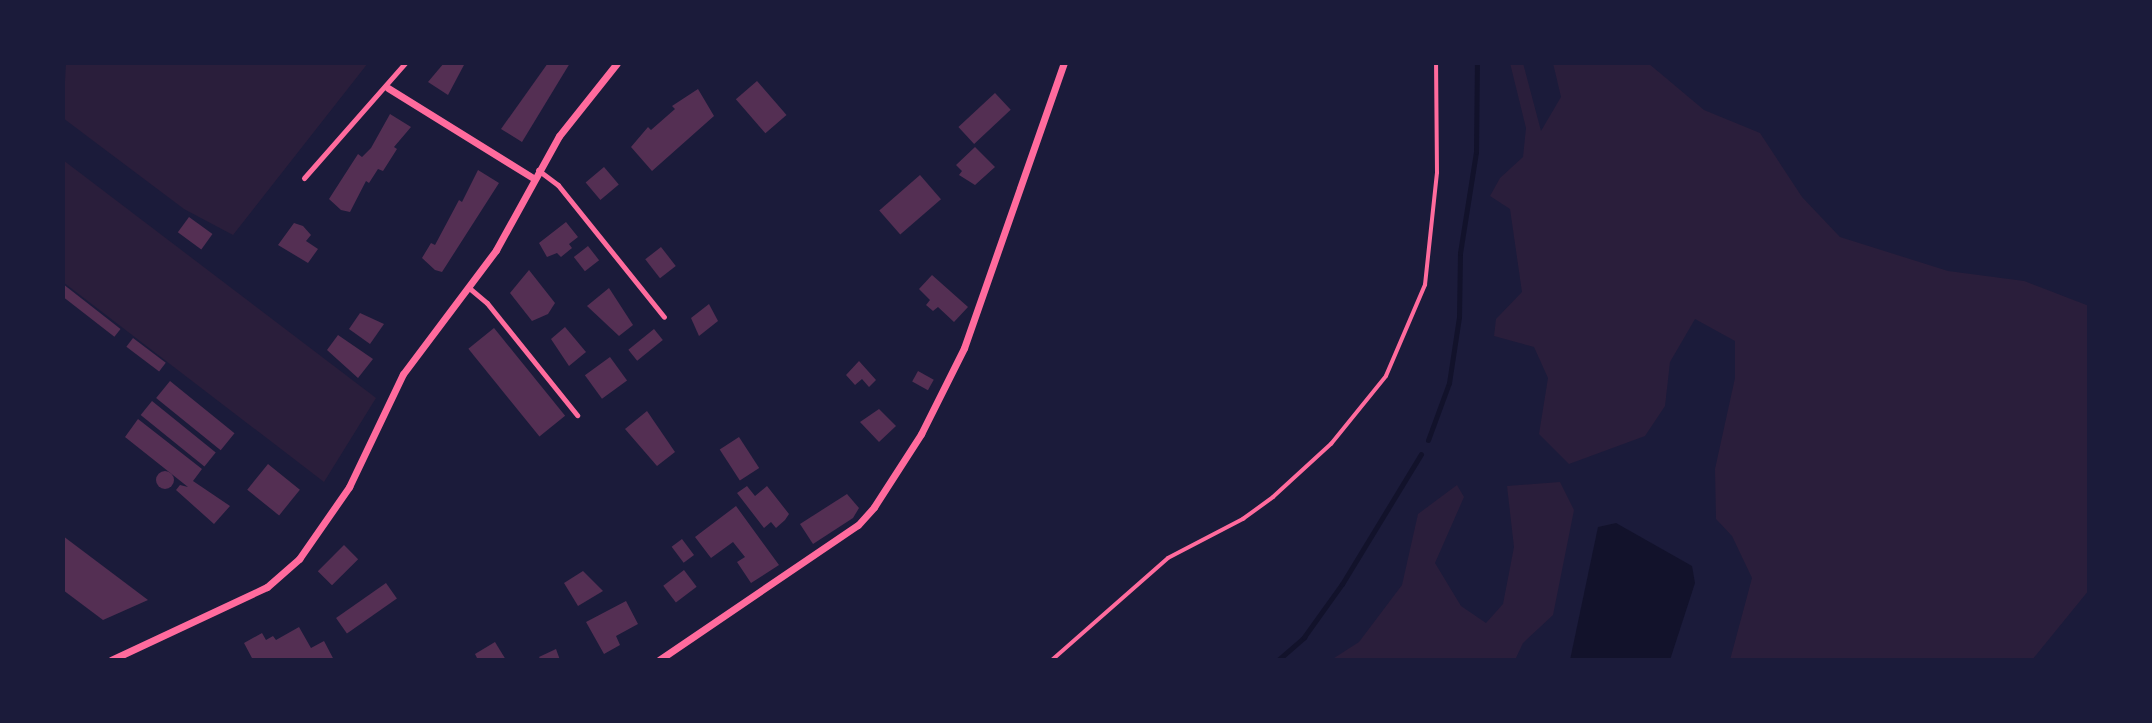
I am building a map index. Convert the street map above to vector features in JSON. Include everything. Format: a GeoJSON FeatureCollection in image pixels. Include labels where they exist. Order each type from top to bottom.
{"type":"FeatureCollection","features":[{"type":"Feature","properties":{"kind":"street"},"geometry":{"type":"LineString","coordinates":[[111,660],[267,587],[299,559],[349,486],[403,374],[496,250],[538,170],[617,63]]}},
{"type":"Feature","properties":{"kind":"street"},"geometry":{"type":"LineString","coordinates":[[659,660],[858,525],[874,507],[920,434],[964,348],[1064,63]]}},
{"type":"Feature","properties":{"kind":"street"},"geometry":{"type":"LineString","coordinates":[[387,88],[533,178]]}},
{"type":"Feature","properties":{"kind":"lane"},"geometry":{"type":"LineString","coordinates":[[304,178],[387,88],[405,63]]}},
{"type":"Feature","properties":{"kind":"lane"},"geometry":{"type":"LineString","coordinates":[[538,170],[558,185],[664,317]]}},
{"type":"Feature","properties":{"kind":"lane"},"geometry":{"type":"LineString","coordinates":[[468,287],[486,303],[577,415]]}},
{"type":"Feature","properties":{"kind":"path"},"geometry":{"type":"LineString","coordinates":[[1052,660],[1161,563],[1243,519],[1273,497],[1331,444],[1386,376],[1424,285],[1437,173],[1436,63]]}},
{"type":"Feature","properties":{"kind":"shaded area"},"geometry":{"type":"Polygon","coordinates":[[[66,63],[368,63],[233,235],[184,209],[63,118],[66,63]]]}},
{"type":"Feature","properties":{"kind":"shaded area"},"geometry":{"type":"Polygon","coordinates":[[[1510,63],[1523,63],[1541,131],[1561,97],[1553,63],[1648,63],[1704,110],[1760,133],[1802,197],[1840,237],[1948,271],[2024,281],[2089,306],[2089,590],[2032,660],[1730,660],[1752,578],[1732,536],[1716,519],[1715,469],[1735,378],[1735,341],[1695,319],[1670,362],[1665,406],[1645,436],[1569,464],[1539,434],[1548,378],[1534,347],[1494,336],[1496,319],[1522,292],[1510,209],[1490,196],[1500,178],[1523,157],[1526,128],[1510,63]]]}},
{"type":"Feature","properties":{"kind":"shaded area"},"geometry":{"type":"Polygon","coordinates":[[[63,160],[376,398],[324,482],[63,282],[63,160]]]}},
{"type":"Feature","properties":{"kind":"shaded area"},"geometry":{"type":"Polygon","coordinates":[[[1560,482],[1574,510],[1553,615],[1523,643],[1515,660],[1331,660],[1359,642],[1402,585],[1418,514],[1457,485],[1464,497],[1435,563],[1461,606],[1486,623],[1503,604],[1514,547],[1507,486],[1560,482]]]}},
{"type":"Feature","properties":{"kind":"shaded area"},"geometry":{"type":"Polygon","coordinates":[[[1616,523],[1692,566],[1695,583],[1670,660],[1570,660],[1598,527],[1616,523]]]}},
{"type":"Feature","properties":{"kind":"building"},"geometry":{"type":"Polygon","coordinates":[[[444,63],[465,63],[448,95],[428,82],[444,63]]]}},
{"type":"Feature","properties":{"kind":"building"},"geometry":{"type":"Polygon","coordinates":[[[548,63],[570,63],[522,142],[501,129],[548,63]]]}},
{"type":"Feature","properties":{"kind":"building"},"geometry":{"type":"Polygon","coordinates":[[[757,81],[787,115],[765,133],[736,99],[757,81]]]}},
{"type":"Feature","properties":{"kind":"building"},"geometry":{"type":"Polygon","coordinates":[[[698,89],[714,116],[652,171],[631,147],[648,127],[651,130],[675,109],[672,106],[698,89]]]}},
{"type":"Feature","properties":{"kind":"building"},"geometry":{"type":"Polygon","coordinates":[[[995,93],[1011,110],[974,144],[958,127],[995,93]]]}},
{"type":"Feature","properties":{"kind":"building"},"geometry":{"type":"Polygon","coordinates":[[[390,114],[411,127],[394,147],[397,149],[383,171],[378,169],[369,183],[366,181],[350,212],[341,210],[329,199],[358,154],[362,157],[371,148],[390,114]]]}},
{"type":"Feature","properties":{"kind":"building"},"geometry":{"type":"Polygon","coordinates":[[[975,147],[995,167],[975,185],[959,175],[962,171],[956,165],[975,147]]]}},
{"type":"Feature","properties":{"kind":"building"},"geometry":{"type":"Polygon","coordinates":[[[604,167],[619,185],[600,200],[586,182],[604,167]]]}},
{"type":"Feature","properties":{"kind":"building"},"geometry":{"type":"Polygon","coordinates":[[[478,170],[499,183],[442,272],[435,270],[422,258],[431,243],[435,245],[478,170]]]}},
{"type":"Feature","properties":{"kind":"building"},"geometry":{"type":"Polygon","coordinates":[[[920,175],[941,199],[900,235],[879,210],[920,175]]]}},
{"type":"Feature","properties":{"kind":"building"},"geometry":{"type":"Polygon","coordinates":[[[189,217],[212,234],[201,249],[178,232],[189,217]]]}},
{"type":"Feature","properties":{"kind":"building"},"geometry":{"type":"Polygon","coordinates":[[[566,222],[578,237],[569,244],[572,248],[561,257],[557,253],[547,257],[539,243],[566,222]]]}},
{"type":"Feature","properties":{"kind":"building"},"geometry":{"type":"Polygon","coordinates":[[[294,223],[303,226],[311,235],[306,241],[318,249],[308,263],[278,245],[294,223]]]}},
{"type":"Feature","properties":{"kind":"building"},"geometry":{"type":"Polygon","coordinates":[[[588,246],[599,260],[585,271],[574,257],[588,246]]]}},
{"type":"Feature","properties":{"kind":"building"},"geometry":{"type":"Polygon","coordinates":[[[661,247],[676,266],[660,278],[645,259],[661,247]]]}},
{"type":"Feature","properties":{"kind":"building"},"geometry":{"type":"Polygon","coordinates":[[[529,270],[555,303],[548,314],[532,321],[510,293],[529,270]]]}},
{"type":"Feature","properties":{"kind":"building"},"geometry":{"type":"Polygon","coordinates":[[[932,275],[968,307],[954,322],[938,307],[933,311],[926,305],[930,300],[919,289],[932,275]]]}},
{"type":"Feature","properties":{"kind":"building"},"geometry":{"type":"Polygon","coordinates":[[[63,284],[121,329],[114,337],[63,297],[63,284]]]}},
{"type":"Feature","properties":{"kind":"building"},"geometry":{"type":"Polygon","coordinates":[[[609,288],[633,325],[619,336],[587,306],[609,288]]]}},
{"type":"Feature","properties":{"kind":"building"},"geometry":{"type":"Polygon","coordinates":[[[709,304],[718,321],[699,336],[691,318],[709,304]]]}},
{"type":"Feature","properties":{"kind":"building"},"geometry":{"type":"Polygon","coordinates":[[[360,313],[384,324],[370,344],[349,329],[360,313]]]}},
{"type":"Feature","properties":{"kind":"building"},"geometry":{"type":"Polygon","coordinates":[[[565,327],[586,352],[569,366],[551,339],[565,327]]]}},
{"type":"Feature","properties":{"kind":"building"},"geometry":{"type":"Polygon","coordinates":[[[494,328],[565,416],[539,437],[468,349],[494,328]]]}},
{"type":"Feature","properties":{"kind":"building"},"geometry":{"type":"Polygon","coordinates":[[[654,329],[663,340],[637,361],[628,350],[654,329]]]}},
{"type":"Feature","properties":{"kind":"building"},"geometry":{"type":"Polygon","coordinates":[[[338,335],[373,359],[358,378],[327,350],[338,335]]]}},
{"type":"Feature","properties":{"kind":"building"},"geometry":{"type":"Polygon","coordinates":[[[133,338],[166,363],[159,371],[126,347],[133,338]]]}},
{"type":"Feature","properties":{"kind":"building"},"geometry":{"type":"Polygon","coordinates":[[[610,357],[627,380],[602,399],[585,375],[610,357]]]}},
{"type":"Feature","properties":{"kind":"building"},"geometry":{"type":"Polygon","coordinates":[[[859,361],[876,380],[869,387],[862,379],[855,385],[846,375],[859,361]]]}},
{"type":"Feature","properties":{"kind":"building"},"geometry":{"type":"Polygon","coordinates":[[[918,371],[934,380],[928,390],[912,381],[918,371]]]}},
{"type":"Feature","properties":{"kind":"building"},"geometry":{"type":"Polygon","coordinates":[[[170,381],[235,433],[221,450],[156,398],[170,381]]]}},
{"type":"Feature","properties":{"kind":"building"},"geometry":{"type":"Polygon","coordinates":[[[152,401],[216,453],[204,467],[141,415],[152,401]]]}},
{"type":"Feature","properties":{"kind":"building"},"geometry":{"type":"Polygon","coordinates":[[[879,409],[896,426],[879,442],[860,422],[879,409]]]}},
{"type":"Feature","properties":{"kind":"building"},"geometry":{"type":"Polygon","coordinates":[[[647,411],[675,452],[657,466],[625,429],[647,411]]]}},
{"type":"Feature","properties":{"kind":"building"},"geometry":{"type":"Polygon","coordinates":[[[138,419],[202,469],[193,481],[230,506],[214,524],[176,490],[180,485],[188,487],[125,437],[138,419]]]}},
{"type":"Feature","properties":{"kind":"building"},"geometry":{"type":"Polygon","coordinates":[[[739,437],[759,468],[740,481],[720,450],[739,437]]]}},
{"type":"Feature","properties":{"kind":"building"},"geometry":{"type":"Polygon","coordinates":[[[268,464],[300,490],[279,515],[247,490],[268,464]]]}},
{"type":"Feature","properties":{"kind":"building"},"geometry":{"type":"Polygon","coordinates":[[[165,471],[171,474],[174,480],[171,486],[165,489],[159,486],[156,480],[159,474],[165,471]]]}},
{"type":"Feature","properties":{"kind":"building"},"geometry":{"type":"Polygon","coordinates":[[[747,486],[755,496],[767,486],[789,514],[776,528],[771,522],[764,528],[737,493],[747,486]]]}},
{"type":"Feature","properties":{"kind":"building"},"geometry":{"type":"Polygon","coordinates":[[[847,494],[859,508],[853,518],[813,544],[800,524],[847,494]]]}},
{"type":"Feature","properties":{"kind":"building"},"geometry":{"type":"Polygon","coordinates":[[[736,506],[779,565],[751,583],[737,562],[745,557],[733,542],[711,558],[695,537],[736,506]]]}},
{"type":"Feature","properties":{"kind":"building"},"geometry":{"type":"Polygon","coordinates":[[[63,536],[148,600],[103,620],[63,590],[63,536]]]}},
{"type":"Feature","properties":{"kind":"building"},"geometry":{"type":"Polygon","coordinates":[[[682,539],[694,555],[684,563],[672,547],[682,539]]]}},
{"type":"Feature","properties":{"kind":"building"},"geometry":{"type":"Polygon","coordinates":[[[344,545],[358,559],[332,585],[318,571],[344,545]]]}},
{"type":"Feature","properties":{"kind":"building"},"geometry":{"type":"Polygon","coordinates":[[[684,570],[697,587],[676,602],[663,586],[684,570]]]}},
{"type":"Feature","properties":{"kind":"building"},"geometry":{"type":"Polygon","coordinates":[[[583,571],[603,591],[578,606],[564,583],[583,571]]]}},
{"type":"Feature","properties":{"kind":"building"},"geometry":{"type":"Polygon","coordinates":[[[386,583],[397,599],[347,634],[336,618],[386,583]]]}},
{"type":"Feature","properties":{"kind":"building"},"geometry":{"type":"Polygon","coordinates":[[[626,601],[638,624],[616,636],[620,645],[604,654],[586,622],[626,601]]]}},
{"type":"Feature","properties":{"kind":"building"},"geometry":{"type":"Polygon","coordinates":[[[299,627],[311,648],[324,641],[334,660],[253,660],[244,643],[262,633],[266,640],[273,636],[276,640],[299,627]]]}},
{"type":"Feature","properties":{"kind":"building"},"geometry":{"type":"Polygon","coordinates":[[[495,642],[506,660],[478,660],[475,654],[495,642]]]}},
{"type":"Feature","properties":{"kind":"building"},"geometry":{"type":"Polygon","coordinates":[[[556,649],[560,660],[541,660],[539,657],[556,649]]]}},
{"type":"Feature","properties":{"kind":"waterway"},"geometry":{"type":"LineString","coordinates":[[1428,440],[1449,383],[1459,317],[1460,253],[1476,152],[1477,63]]}},
{"type":"Feature","properties":{"kind":"waterway"},"geometry":{"type":"LineString","coordinates":[[1278,660],[1304,637],[1342,584],[1421,454]]}}]}
